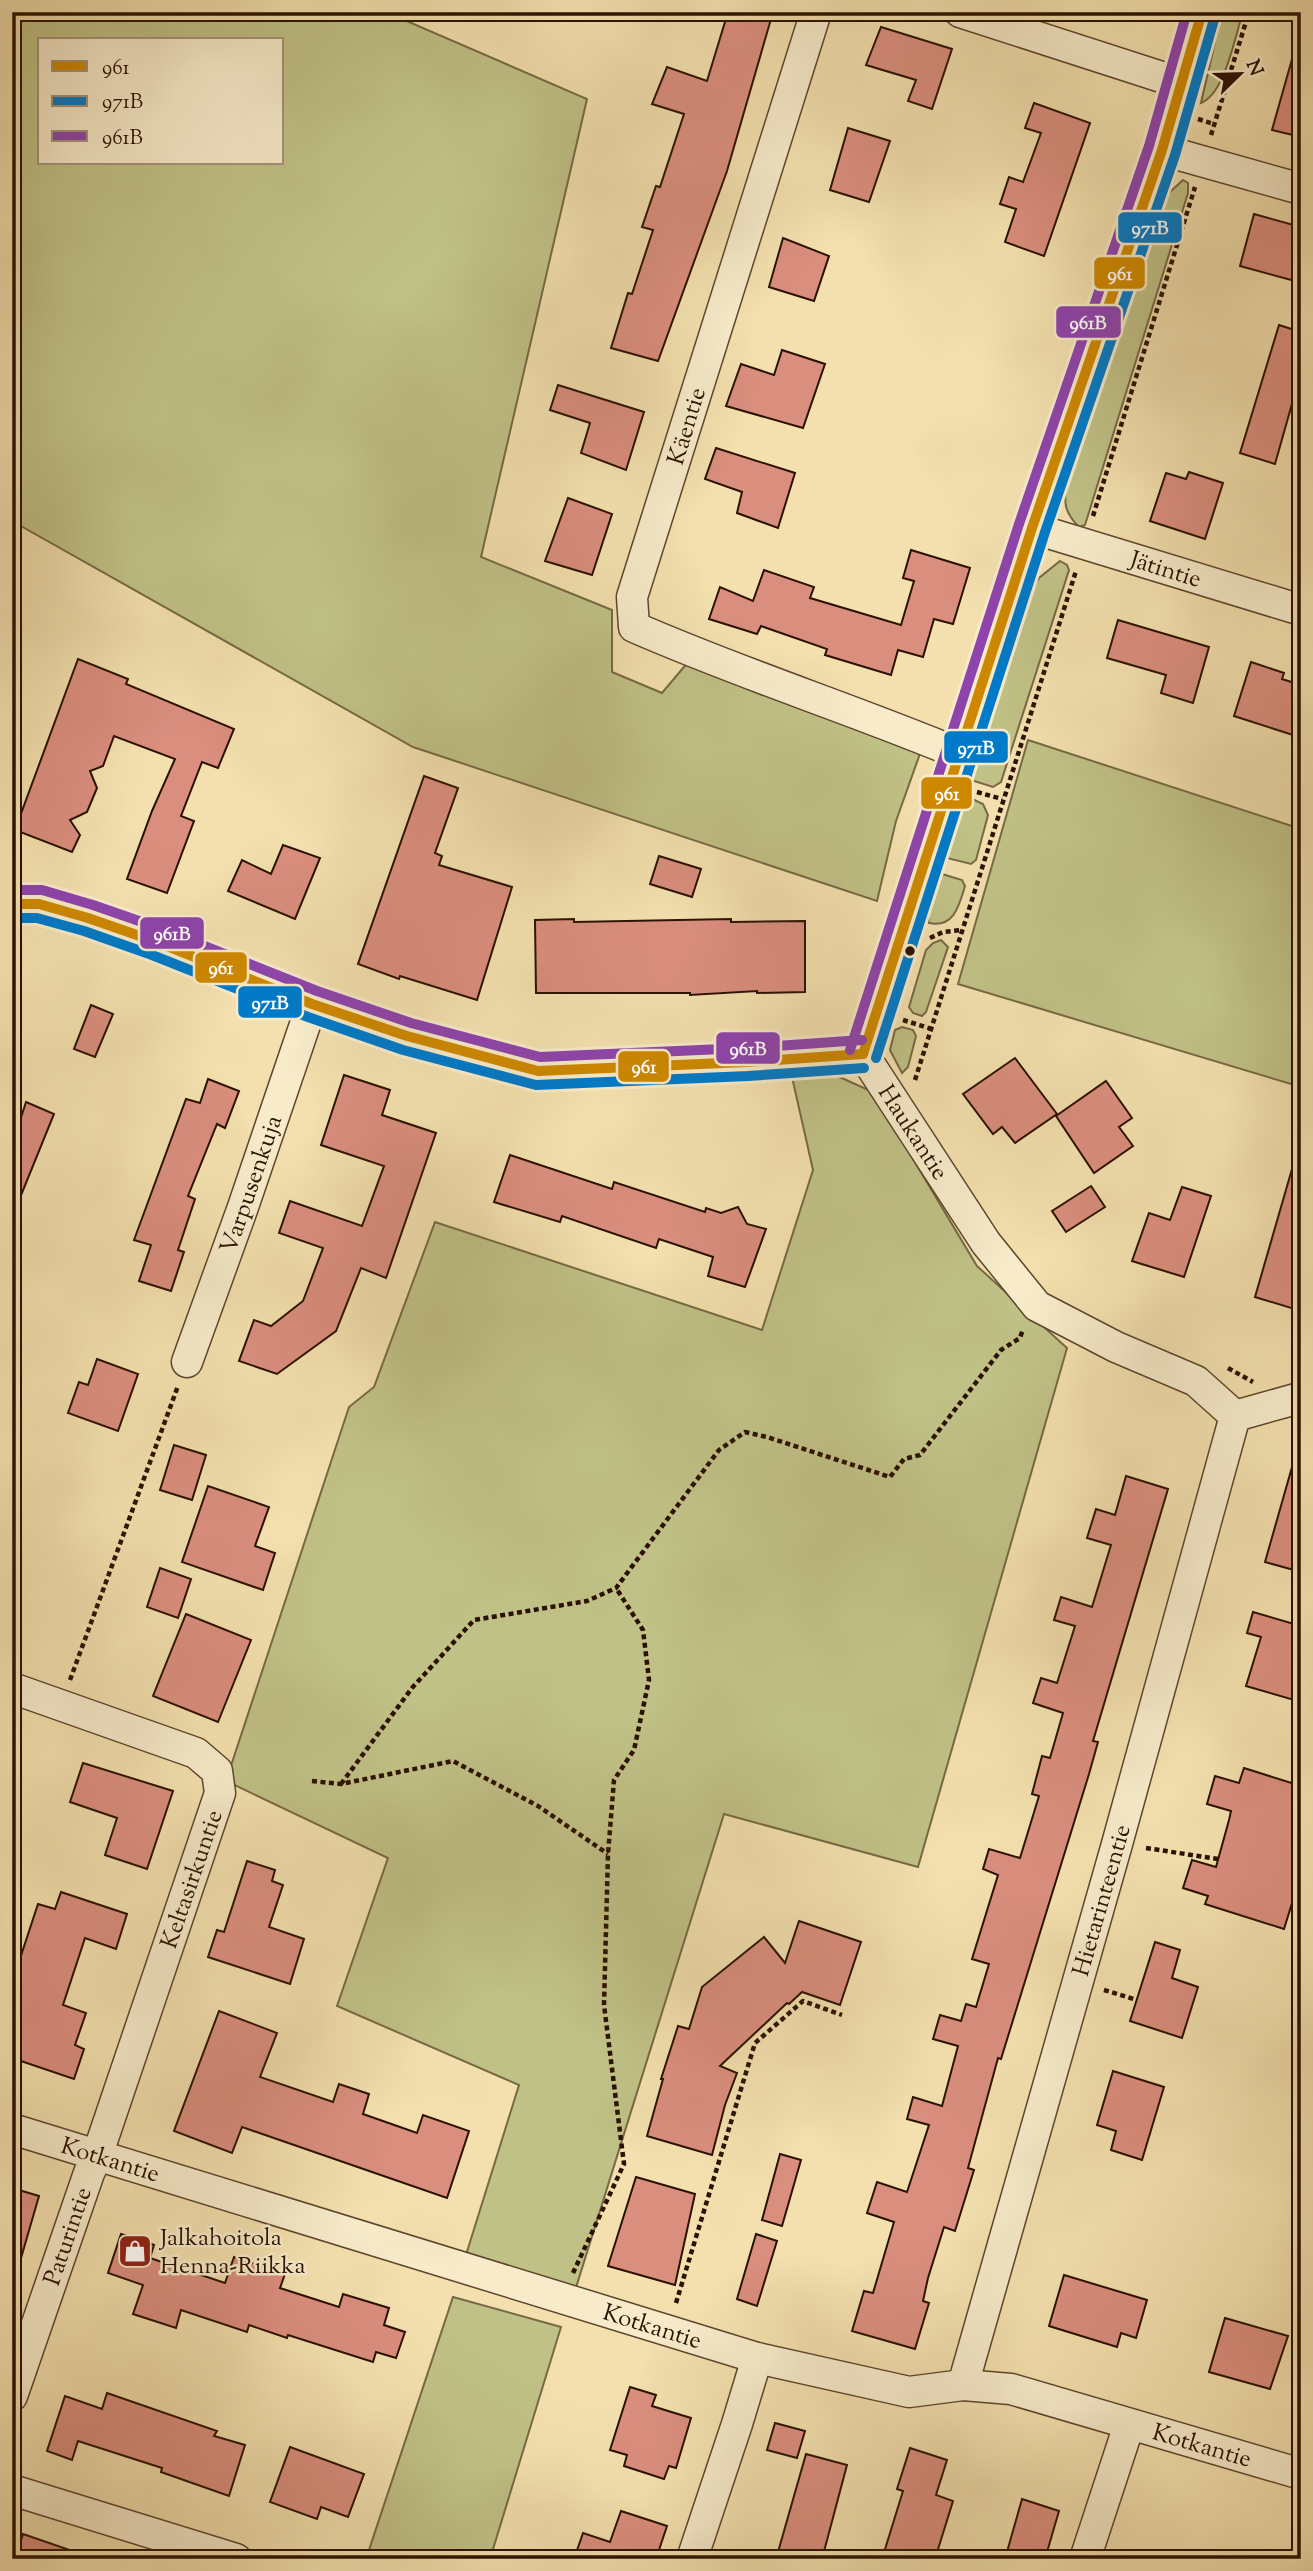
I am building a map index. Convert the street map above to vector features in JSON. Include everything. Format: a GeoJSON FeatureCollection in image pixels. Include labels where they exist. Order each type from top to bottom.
{"type":"FeatureCollection","features":[{"type":"Feature","properties":{"kind":"street","name":"Käentie"},"geometry":{"type":"LineString","coordinates":[[816,12],[632,597],[634,627],[705,658],[960,754]]}},
{"type":"Feature","properties":{"kind":"street"},"geometry":{"type":"LineString","coordinates":[[960,12],[1180,83]]}},
{"type":"Feature","properties":{"kind":"street"},"geometry":{"type":"LineString","coordinates":[[12,904],[39,904],[88,918],[407,1036],[538,1071],[863,1054],[1032,528],[1162,150],[1202,12]]}},
{"type":"Feature","properties":{"kind":"street"},"geometry":{"type":"LineString","coordinates":[[1162,150],[1301,189]]}},
{"type":"Feature","properties":{"kind":"street","name":"Jätintie"},"geometry":{"type":"LineString","coordinates":[[1032,528],[1301,610]]}},
{"type":"Feature","properties":{"kind":"street","name":"Varpusenkuja"},"geometry":{"type":"LineString","coordinates":[[187,1362],[312,1003]]}},
{"type":"Feature","properties":{"kind":"street","name":"Haukantie"},"geometry":{"type":"LineString","coordinates":[[863,1054],[986,1243],[1037,1306],[1116,1347],[1196,1381],[1249,1412]]}},
{"type":"Feature","properties":{"kind":"street"},"geometry":{"type":"LineString","coordinates":[[1249,1412],[1301,1400]]}},
{"type":"Feature","properties":{"kind":"street","name":"Hietarinteentie"},"geometry":{"type":"LineString","coordinates":[[963,2385],[1117,1844],[1249,1412]]}},
{"type":"Feature","properties":{"kind":"street","name":"Keltasirkuntie"},"geometry":{"type":"LineString","coordinates":[[12,1688],[196,1754],[217,1771],[220,1793],[97,2157]]}},
{"type":"Feature","properties":{"kind":"street","name":"Kotkantie"},"geometry":{"type":"LineString","coordinates":[[12,2129],[757,2358],[909,2392],[963,2385],[1012,2389],[1129,2426],[1301,2474]]}},
{"type":"Feature","properties":{"kind":"street","name":"Paturintie"},"geometry":{"type":"LineString","coordinates":[[12,2396],[89,2173],[97,2157]]}},
{"type":"Feature","properties":{"kind":"street"},"geometry":{"type":"LineString","coordinates":[[692,2559],[757,2358]]}},
{"type":"Feature","properties":{"kind":"street"},"geometry":{"type":"LineString","coordinates":[[1085,2559],[1129,2426]]}},
{"type":"Feature","properties":{"kind":"street"},"geometry":{"type":"LineString","coordinates":[[12,2490],[236,2559]]}},
{"type":"Feature","properties":{"kind":"path"},"geometry":{"type":"LineString","coordinates":[[914,1085],[1250,12]]}},
{"type":"Feature","properties":{"kind":"path"},"geometry":{"type":"LineString","coordinates":[[967,788],[1002,799]]}},
{"type":"Feature","properties":{"kind":"path"},"geometry":{"type":"LineString","coordinates":[[875,1010],[932,1029]]}},
{"type":"Feature","properties":{"kind":"path"},"geometry":{"type":"LineString","coordinates":[[341,1784],[412,1688],[474,1620],[587,1601],[616,1588],[719,1450],[746,1432],[890,1477],[904,1460],[920,1455],[1001,1350],[1020,1338],[1032,1306],[1037,1306]]}},
{"type":"Feature","properties":{"kind":"path"},"geometry":{"type":"LineString","coordinates":[[61,1706],[187,1362]]}},
{"type":"Feature","properties":{"kind":"path"},"geometry":{"type":"LineString","coordinates":[[1222,1365],[1253,1380],[1249,1412]]}},
{"type":"Feature","properties":{"kind":"path"},"geometry":{"type":"LineString","coordinates":[[562,2298],[624,2164],[604,2005],[608,1853],[614,1780],[634,1750],[649,1680],[643,1630],[616,1588]]}},
{"type":"Feature","properties":{"kind":"path"},"geometry":{"type":"LineString","coordinates":[[312,1781],[341,1784],[453,1761],[538,1806],[608,1853]]}},
{"type":"Feature","properties":{"kind":"path"},"geometry":{"type":"LineString","coordinates":[[1117,1844],[1218,1859]]}},
{"type":"Feature","properties":{"kind":"path"},"geometry":{"type":"LineString","coordinates":[[668,2330],[755,2043],[803,2001],[842,2015]]}},
{"type":"Feature","properties":{"kind":"green space"},"geometry":{"type":"Polygon","coordinates":[[[12,12],[386,12],[587,99],[481,557],[612,610],[612,672],[662,693],[689,661],[922,748],[896,821],[877,901],[413,747],[12,521],[12,12]]]}},
{"type":"Feature","properties":{"kind":"green space"},"geometry":{"type":"Polygon","coordinates":[[[1222,12],[1243,12],[1223,77],[1217,88],[1201,103],[1222,12]]]}},
{"type":"Feature","properties":{"kind":"green space"},"geometry":{"type":"Polygon","coordinates":[[[1183,180],[1188,183],[1188,193],[1085,525],[1079,527],[1066,507],[1066,482],[1158,203],[1183,180]]]}},
{"type":"Feature","properties":{"kind":"green space"},"geometry":{"type":"Polygon","coordinates":[[[1060,561],[1067,565],[1069,570],[1001,782],[993,787],[971,780],[971,769],[1030,592],[1039,578],[1060,561]]]}},
{"type":"Feature","properties":{"kind":"green space"},"geometry":{"type":"Polygon","coordinates":[[[1028,740],[1301,829],[1301,1087],[958,984],[1028,740]]]}},
{"type":"Feature","properties":{"kind":"green space"},"geometry":{"type":"Polygon","coordinates":[[[968,797],[983,804],[988,815],[976,860],[971,864],[947,858],[945,849],[959,800],[968,797]]]}},
{"type":"Feature","properties":{"kind":"green space"},"geometry":{"type":"Polygon","coordinates":[[[942,874],[962,880],[965,886],[958,908],[950,919],[937,924],[929,923],[928,896],[933,884],[942,874]]]}},
{"type":"Feature","properties":{"kind":"green space"},"geometry":{"type":"Polygon","coordinates":[[[941,940],[948,947],[926,1012],[922,1016],[913,1013],[909,1007],[926,950],[941,940]]]}},
{"type":"Feature","properties":{"kind":"green space"},"geometry":{"type":"Polygon","coordinates":[[[902,1027],[913,1030],[916,1036],[908,1067],[902,1073],[890,1050],[895,1030],[902,1027]]]}},
{"type":"Feature","properties":{"kind":"green space"},"geometry":{"type":"Polygon","coordinates":[[[835,1075],[873,1092],[977,1266],[1067,1348],[918,1867],[724,1814],[574,2294],[465,2258],[519,2085],[337,2006],[388,1858],[226,1781],[349,1407],[374,1387],[435,1222],[762,1330],[813,1170],[792,1077],[835,1075]]]}},
{"type":"Feature","properties":{"kind":"green space"},"geometry":{"type":"Polygon","coordinates":[[[453,2297],[561,2327],[490,2559],[366,2559],[453,2297]]]}},
{"type":"Feature","properties":{"kind":"building"},"geometry":{"type":"Polygon","coordinates":[[[728,12],[773,12],[727,171],[658,361],[611,348],[628,293],[632,294],[653,230],[642,227],[656,186],[660,187],[684,114],[652,104],[667,67],[707,81],[728,12]]]}},
{"type":"Feature","properties":{"kind":"building"},"geometry":{"type":"Polygon","coordinates":[[[881,27],[952,49],[932,109],[908,101],[916,80],[866,65],[881,27]]]}},
{"type":"Feature","properties":{"kind":"building"},"geometry":{"type":"Polygon","coordinates":[[[1294,52],[1301,53],[1301,137],[1272,130],[1294,52]]]}},
{"type":"Feature","properties":{"kind":"building"},"geometry":{"type":"Polygon","coordinates":[[[1034,103],[1090,123],[1044,256],[1005,242],[1016,209],[1000,204],[1009,177],[1023,182],[1041,133],[1025,128],[1034,103]]]}},
{"type":"Feature","properties":{"kind":"building"},"geometry":{"type":"Polygon","coordinates":[[[848,128],[890,141],[869,202],[830,190],[848,128]]]}},
{"type":"Feature","properties":{"kind":"building"},"geometry":{"type":"Polygon","coordinates":[[[1254,214],[1301,227],[1301,261],[1295,281],[1240,266],[1254,214]]]}},
{"type":"Feature","properties":{"kind":"building"},"geometry":{"type":"Polygon","coordinates":[[[783,238],[829,256],[814,301],[769,287],[783,238]]]}},
{"type":"Feature","properties":{"kind":"building"},"geometry":{"type":"Polygon","coordinates":[[[1279,325],[1301,332],[1301,372],[1275,464],[1240,453],[1279,325]]]}},
{"type":"Feature","properties":{"kind":"building"},"geometry":{"type":"Polygon","coordinates":[[[782,350],[825,364],[803,428],[726,406],[741,364],[774,375],[782,350]]]}},
{"type":"Feature","properties":{"kind":"building"},"geometry":{"type":"Polygon","coordinates":[[[558,385],[644,412],[626,470],[581,453],[590,423],[550,410],[558,385]]]}},
{"type":"Feature","properties":{"kind":"building"},"geometry":{"type":"Polygon","coordinates":[[[716,448],[795,473],[778,528],[737,513],[742,492],[705,479],[716,448]]]}},
{"type":"Feature","properties":{"kind":"building"},"geometry":{"type":"Polygon","coordinates":[[[1189,472],[1223,483],[1205,539],[1150,521],[1166,473],[1186,479],[1189,472]]]}},
{"type":"Feature","properties":{"kind":"building"},"geometry":{"type":"Polygon","coordinates":[[[568,498],[612,514],[592,575],[545,561],[568,498]]]}},
{"type":"Feature","properties":{"kind":"building"},"geometry":{"type":"Polygon","coordinates":[[[911,550],[970,568],[953,624],[934,619],[923,657],[898,650],[891,675],[825,655],[827,649],[761,626],[757,634],[709,619],[720,587],[753,601],[764,570],[814,587],[810,598],[901,625],[914,581],[903,578],[911,550]]]}},
{"type":"Feature","properties":{"kind":"building"},"geometry":{"type":"Polygon","coordinates":[[[1118,620],[1209,647],[1193,703],[1161,693],[1166,675],[1107,658],[1118,620]]]}},
{"type":"Feature","properties":{"kind":"building"},"geometry":{"type":"Polygon","coordinates":[[[78,659],[128,679],[126,684],[234,729],[218,768],[202,762],[181,816],[194,821],[167,893],[127,879],[175,759],[114,736],[103,766],[90,771],[97,788],[87,812],[70,820],[80,835],[72,852],[15,830],[78,659]]]}},
{"type":"Feature","properties":{"kind":"building"},"geometry":{"type":"Polygon","coordinates":[[[1251,662],[1284,673],[1282,679],[1301,685],[1301,720],[1296,736],[1234,716],[1251,662]]]}},
{"type":"Feature","properties":{"kind":"building"},"geometry":{"type":"Polygon","coordinates":[[[424,776],[458,788],[435,853],[442,856],[439,865],[512,887],[477,1000],[400,976],[399,979],[358,964],[424,776]]]}},
{"type":"Feature","properties":{"kind":"building"},"geometry":{"type":"Polygon","coordinates":[[[283,845],[320,858],[295,919],[228,891],[242,860],[271,874],[283,845]]]}},
{"type":"Feature","properties":{"kind":"building"},"geometry":{"type":"Polygon","coordinates":[[[659,856],[701,869],[692,897],[650,884],[659,856]]]}},
{"type":"Feature","properties":{"kind":"building"},"geometry":{"type":"Polygon","coordinates":[[[574,919],[574,922],[731,919],[731,922],[805,921],[805,992],[757,991],[690,995],[536,993],[535,920],[574,919]]]}},
{"type":"Feature","properties":{"kind":"building"},"geometry":{"type":"Polygon","coordinates":[[[91,1005],[113,1014],[95,1057],[74,1049],[91,1005]]]}},
{"type":"Feature","properties":{"kind":"building"},"geometry":{"type":"Polygon","coordinates":[[[1015,1058],[1057,1114],[1015,1143],[1002,1127],[993,1134],[963,1094],[1015,1058]]]}},
{"type":"Feature","properties":{"kind":"building"},"geometry":{"type":"Polygon","coordinates":[[[344,1075],[390,1090],[382,1115],[436,1133],[386,1278],[361,1268],[336,1331],[277,1374],[239,1361],[254,1320],[271,1326],[303,1301],[323,1248],[279,1233],[290,1201],[362,1226],[384,1166],[321,1145],[344,1075]]]}},
{"type":"Feature","properties":{"kind":"building"},"geometry":{"type":"Polygon","coordinates":[[[208,1079],[239,1091],[225,1128],[217,1124],[188,1196],[195,1199],[178,1250],[184,1252],[171,1291],[139,1281],[151,1245],[134,1240],[186,1099],[200,1103],[208,1079]]]}},
{"type":"Feature","properties":{"kind":"building"},"geometry":{"type":"Polygon","coordinates":[[[1106,1081],[1132,1118],[1119,1127],[1133,1146],[1094,1173],[1056,1116],[1106,1081]]]}},
{"type":"Feature","properties":{"kind":"building"},"geometry":{"type":"Polygon","coordinates":[[[26,1102],[54,1114],[13,1215],[12,1128],[17,1130],[26,1102]]]}},
{"type":"Feature","properties":{"kind":"building"},"geometry":{"type":"Polygon","coordinates":[[[510,1155],[612,1189],[614,1182],[705,1212],[706,1208],[721,1213],[738,1207],[747,1224],[766,1229],[745,1287],[708,1276],[713,1257],[659,1239],[656,1248],[562,1216],[560,1222],[494,1202],[510,1155]]]}},
{"type":"Feature","properties":{"kind":"building"},"geometry":{"type":"Polygon","coordinates":[[[1294,1162],[1301,1163],[1301,1311],[1255,1297],[1294,1162]]]}},
{"type":"Feature","properties":{"kind":"building"},"geometry":{"type":"Polygon","coordinates":[[[1091,1186],[1105,1207],[1066,1232],[1052,1211],[1091,1186]]]}},
{"type":"Feature","properties":{"kind":"building"},"geometry":{"type":"Polygon","coordinates":[[[1182,1187],[1211,1196],[1184,1277],[1132,1261],[1149,1213],[1170,1220],[1182,1187]]]}},
{"type":"Feature","properties":{"kind":"building"},"geometry":{"type":"Polygon","coordinates":[[[97,1359],[138,1374],[118,1431],[68,1413],[79,1382],[88,1385],[97,1359]]]}},
{"type":"Feature","properties":{"kind":"building"},"geometry":{"type":"Polygon","coordinates":[[[174,1445],[206,1455],[192,1500],[160,1490],[174,1445]]]}},
{"type":"Feature","properties":{"kind":"building"},"geometry":{"type":"Polygon","coordinates":[[[1294,1460],[1301,1461],[1301,1572],[1265,1562],[1294,1460]]]}},
{"type":"Feature","properties":{"kind":"building"},"geometry":{"type":"Polygon","coordinates":[[[1126,1476],[1168,1489],[1093,1741],[1098,1742],[1089,1774],[1001,2059],[998,2058],[968,2168],[974,2170],[955,2231],[944,2227],[928,2278],[923,2301],[929,2303],[915,2349],[852,2331],[864,2291],[873,2293],[894,2222],[867,2213],[877,2182],[907,2192],[929,2125],[907,2119],[913,2097],[942,2106],[958,2046],[933,2039],[940,2015],[961,2021],[966,2004],[976,2007],[989,1964],[972,1959],[998,1875],[983,1869],[989,1849],[1020,1858],[1039,1796],[1032,1794],[1042,1756],[1050,1758],[1063,1713],[1033,1703],[1041,1678],[1057,1683],[1075,1626],[1054,1620],[1061,1597],[1092,1607],[1111,1545],[1087,1538],[1096,1509],[1115,1515],[1126,1476]]]}},
{"type":"Feature","properties":{"kind":"building"},"geometry":{"type":"Polygon","coordinates":[[[208,1486],[269,1507],[255,1546],[275,1553],[263,1590],[182,1562],[208,1486]]]}},
{"type":"Feature","properties":{"kind":"building"},"geometry":{"type":"Polygon","coordinates":[[[160,1568],[191,1579],[178,1618],[147,1607],[160,1568]]]}},
{"type":"Feature","properties":{"kind":"building"},"geometry":{"type":"Polygon","coordinates":[[[1253,1612],[1301,1626],[1301,1702],[1246,1686],[1261,1637],[1247,1633],[1253,1612]]]}},
{"type":"Feature","properties":{"kind":"building"},"geometry":{"type":"Polygon","coordinates":[[[186,1614],[251,1640],[218,1722],[153,1696],[186,1614]]]}},
{"type":"Feature","properties":{"kind":"building"},"geometry":{"type":"Polygon","coordinates":[[[83,1763],[173,1791],[147,1869],[105,1855],[117,1818],[70,1802],[83,1763]]]}},
{"type":"Feature","properties":{"kind":"building"},"geometry":{"type":"Polygon","coordinates":[[[1244,1768],[1301,1786],[1301,1874],[1284,1929],[1205,1904],[1208,1896],[1183,1888],[1192,1860],[1216,1867],[1231,1811],[1207,1804],[1215,1776],[1239,1783],[1244,1768]]]}},
{"type":"Feature","properties":{"kind":"building"},"geometry":{"type":"Polygon","coordinates":[[[247,1861],[275,1870],[272,1881],[283,1885],[269,1927],[304,1939],[290,1984],[208,1957],[217,1930],[224,1932],[247,1861]]]}},
{"type":"Feature","properties":{"kind":"building"},"geometry":{"type":"Polygon","coordinates":[[[61,1892],[127,1914],[116,1949],[85,1938],[63,2005],[86,2013],[75,2045],[84,2049],[74,2079],[12,2058],[12,1983],[38,1904],[55,1909],[61,1892]]]}},
{"type":"Feature","properties":{"kind":"building"},"geometry":{"type":"Polygon","coordinates":[[[799,1921],[861,1942],[840,2005],[802,1992],[720,2066],[737,2073],[725,2105],[712,2155],[647,2136],[678,2026],[689,2029],[702,1987],[764,1937],[785,1963],[799,1921]]]}},
{"type":"Feature","properties":{"kind":"building"},"geometry":{"type":"Polygon","coordinates":[[[1155,1942],[1180,1950],[1172,1978],[1198,1987],[1182,2038],[1130,2021],[1155,1942]]]}},
{"type":"Feature","properties":{"kind":"building"},"geometry":{"type":"Polygon","coordinates":[[[219,2011],[277,2033],[260,2077],[333,2102],[339,2084],[369,2094],[363,2114],[417,2133],[423,2115],[469,2131],[447,2198],[242,2127],[232,2153],[174,2131],[219,2011]]]}},
{"type":"Feature","properties":{"kind":"building"},"geometry":{"type":"Polygon","coordinates":[[[1113,2071],[1164,2087],[1142,2160],[1111,2150],[1116,2131],[1097,2125],[1113,2071]]]}},
{"type":"Feature","properties":{"kind":"building"},"geometry":{"type":"Polygon","coordinates":[[[780,2154],[801,2160],[782,2226],[762,2220],[780,2154]]]}},
{"type":"Feature","properties":{"kind":"building"},"geometry":{"type":"Polygon","coordinates":[[[636,2177],[695,2194],[675,2285],[608,2266],[636,2177]]]}},
{"type":"Feature","properties":{"kind":"building"},"geometry":{"type":"Polygon","coordinates":[[[12,2188],[39,2196],[19,2265],[12,2265],[12,2188]]]}},
{"type":"Feature","properties":{"kind":"building"},"geometry":{"type":"Polygon","coordinates":[[[121,2234],[154,2245],[150,2258],[225,2283],[234,2257],[285,2274],[280,2288],[339,2307],[343,2294],[389,2308],[384,2325],[405,2332],[396,2358],[376,2352],[373,2362],[249,2325],[247,2332],[181,2310],[176,2328],[133,2314],[143,2285],[108,2273],[121,2234]]]}},
{"type":"Feature","properties":{"kind":"building"},"geometry":{"type":"Polygon","coordinates":[[[756,2234],[777,2241],[757,2306],[737,2299],[756,2234]]]}},
{"type":"Feature","properties":{"kind":"building"},"geometry":{"type":"Polygon","coordinates":[[[1064,2275],[1147,2300],[1136,2338],[1121,2333],[1117,2347],[1049,2326],[1064,2275]]]}},
{"type":"Feature","properties":{"kind":"building"},"geometry":{"type":"Polygon","coordinates":[[[1225,2318],[1288,2336],[1270,2389],[1209,2372],[1225,2318]]]}},
{"type":"Feature","properties":{"kind":"building"},"geometry":{"type":"Polygon","coordinates":[[[630,2387],[656,2395],[652,2406],[691,2418],[676,2468],[669,2466],[664,2479],[624,2466],[627,2455],[610,2450],[630,2387]]]}},
{"type":"Feature","properties":{"kind":"building"},"geometry":{"type":"Polygon","coordinates":[[[107,2393],[217,2431],[214,2436],[245,2445],[229,2496],[161,2472],[162,2468],[78,2441],[72,2460],[47,2451],[65,2396],[102,2409],[107,2393]]]}},
{"type":"Feature","properties":{"kind":"building"},"geometry":{"type":"Polygon","coordinates":[[[775,2423],[805,2431],[797,2458],[767,2450],[775,2423]]]}},
{"type":"Feature","properties":{"kind":"building"},"geometry":{"type":"Polygon","coordinates":[[[290,2447],[364,2474],[348,2517],[321,2507],[317,2519],[270,2502],[290,2447]]]}},
{"type":"Feature","properties":{"kind":"building"},"geometry":{"type":"Polygon","coordinates":[[[910,2448],[947,2460],[936,2495],[953,2501],[935,2559],[882,2559],[903,2491],[897,2489],[910,2448]]]}},
{"type":"Feature","properties":{"kind":"building"},"geometry":{"type":"Polygon","coordinates":[[[806,2454],[847,2465],[822,2559],[776,2559],[806,2454]]]}},
{"type":"Feature","properties":{"kind":"building"},"geometry":{"type":"Polygon","coordinates":[[[1022,2499],[1059,2511],[1045,2559],[1005,2559],[1022,2499]]]}},
{"type":"Feature","properties":{"kind":"building"},"geometry":{"type":"Polygon","coordinates":[[[621,2511],[667,2526],[656,2559],[574,2559],[583,2533],[610,2542],[621,2511]]]}},
{"type":"Feature","properties":{"kind":"building"},"geometry":{"type":"Polygon","coordinates":[[[23,2534],[84,2555],[83,2559],[15,2559],[23,2534]]]}},
{"type":"Feature","properties":{"kind":"transit line","name":"961B"},"geometry":{"type":"LineString","coordinates":[[850,1050],[1019,524],[1149,146],[1187,12]]}},
{"type":"Feature","properties":{"kind":"transit line","name":"961"},"geometry":{"type":"LineString","coordinates":[[863,1054],[1032,528],[1162,150],[1202,12]]}},
{"type":"Feature","properties":{"kind":"transit line","name":"971B"},"geometry":{"type":"LineString","coordinates":[[876,1058],[1045,532],[1175,155],[1215,16]]}},
{"type":"Feature","properties":{"kind":"transit line","name":"961B"},"geometry":{"type":"LineString","coordinates":[[12,890],[42,890],[93,905],[162,929],[317,991],[411,1023],[540,1057],[862,1040]]}},
{"type":"Feature","properties":{"kind":"transit line","name":"961"},"geometry":{"type":"LineString","coordinates":[[12,904],[39,904],[88,918],[157,942],[312,1004],[407,1036],[538,1071],[863,1054]]}},
{"type":"Feature","properties":{"kind":"transit line","name":"971B"},"geometry":{"type":"LineString","coordinates":[[12,918],[37,918],[84,931],[308,1017],[403,1050],[536,1085],[864,1068]]}},
{"type":"Feature","properties":{"kind":"place","name":"Jalkahoitola Henna-Riikka"},"geometry":{"type":"Point","coordinates":[135,2251]}}]}
